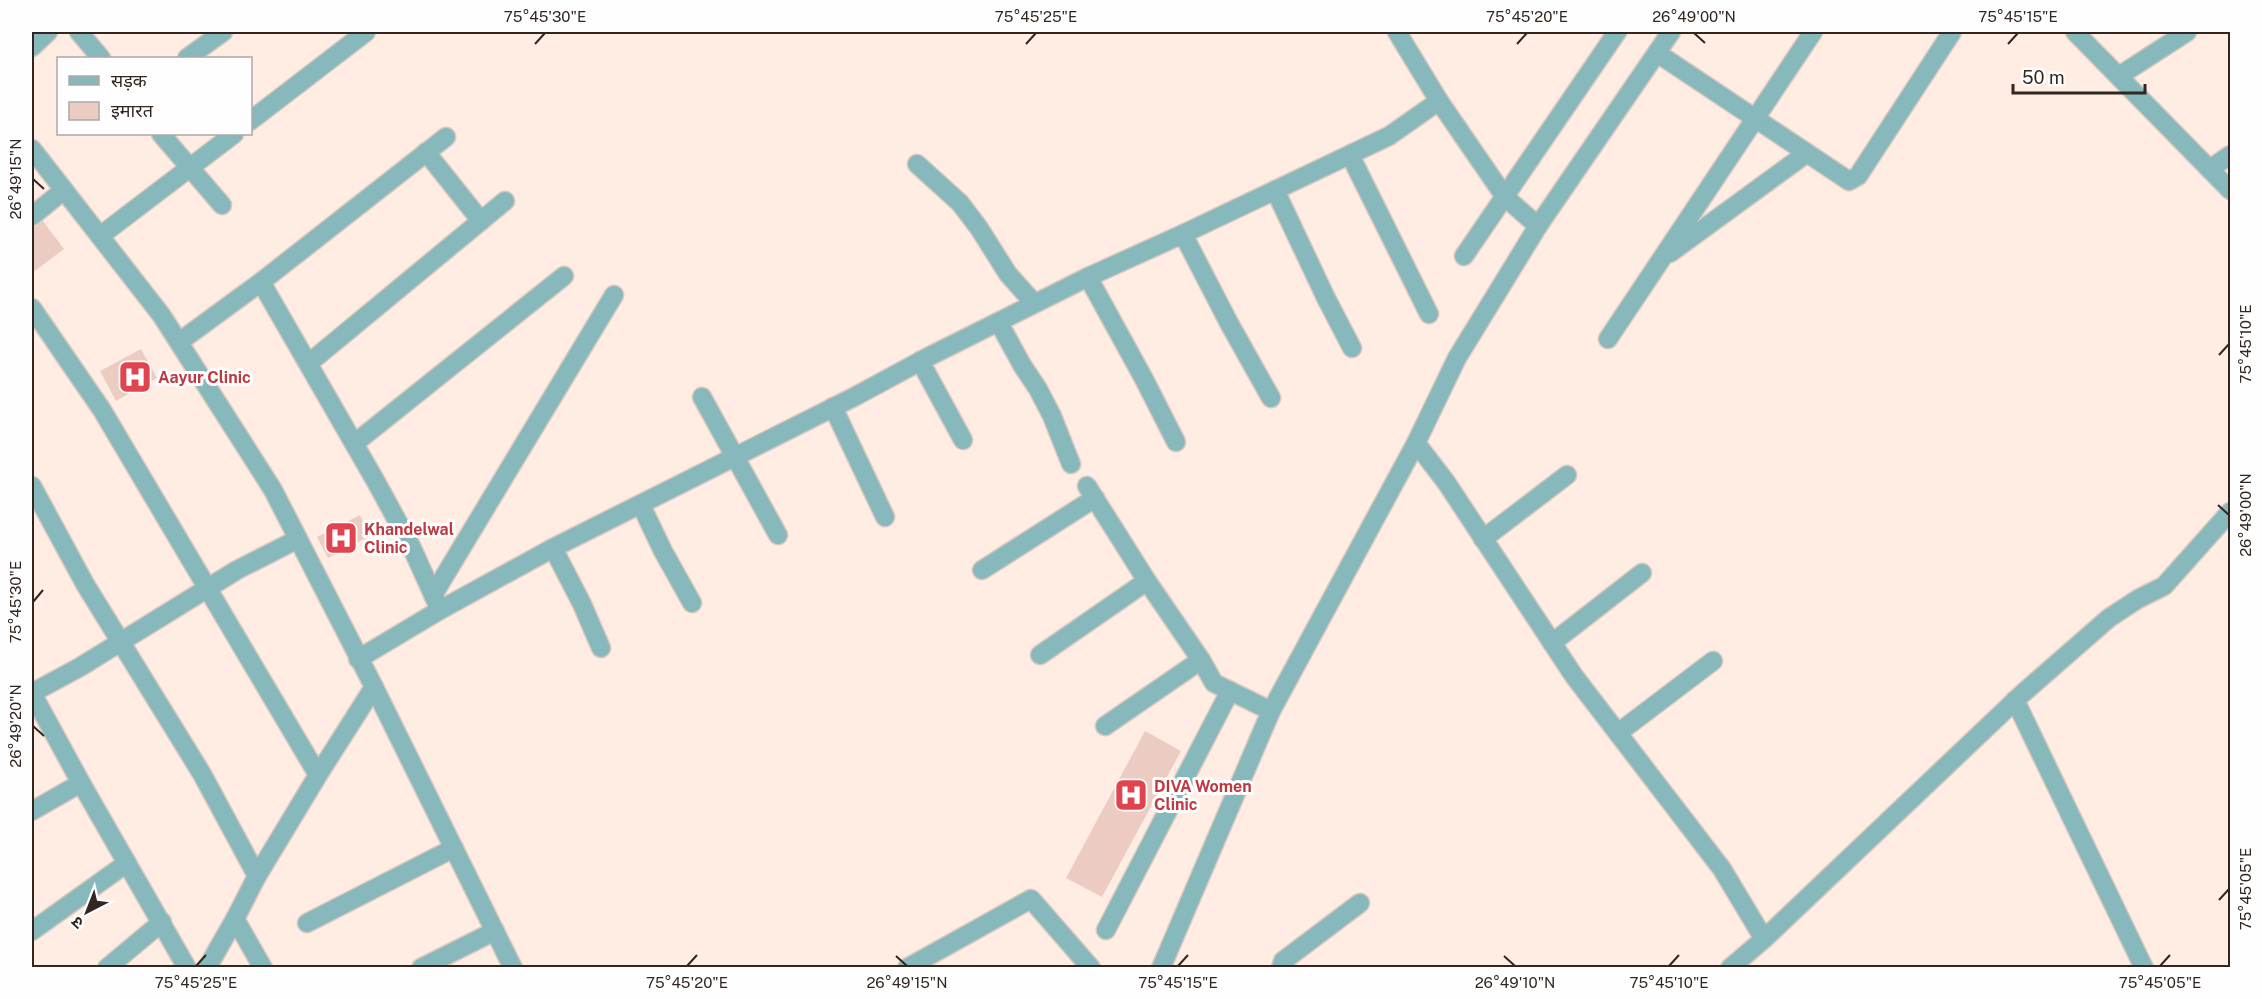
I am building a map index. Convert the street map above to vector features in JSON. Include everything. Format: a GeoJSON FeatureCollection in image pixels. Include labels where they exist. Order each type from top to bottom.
{"type":"FeatureCollection","features":[{"type":"Feature","properties":{"kind":"street"},"geometry":{"type":"LineString","coordinates":[[32,47],[48,32]]}},
{"type":"Feature","properties":{"kind":"street"},"geometry":{"type":"LineString","coordinates":[[79,32],[100,57]]}},
{"type":"Feature","properties":{"kind":"street"},"geometry":{"type":"LineString","coordinates":[[188,57],[223,32]]}},
{"type":"Feature","properties":{"kind":"street"},"geometry":{"type":"LineString","coordinates":[[252,119],[366,32]]}},
{"type":"Feature","properties":{"kind":"street"},"geometry":{"type":"LineString","coordinates":[[1464,256],[1617,32]]}},
{"type":"Feature","properties":{"kind":"street"},"geometry":{"type":"LineString","coordinates":[[1161,968],[1271,711],[1416,443],[1457,358],[1538,226],[1671,32]]}},
{"type":"Feature","properties":{"kind":"street"},"geometry":{"type":"LineString","coordinates":[[1608,339],[1813,32]]}},
{"type":"Feature","properties":{"kind":"street"},"geometry":{"type":"LineString","coordinates":[[1657,53],[1849,181],[1858,176],[1952,32]]}},
{"type":"Feature","properties":{"kind":"street"},"geometry":{"type":"LineString","coordinates":[[2075,32],[2230,190]]}},
{"type":"Feature","properties":{"kind":"street"},"geometry":{"type":"LineString","coordinates":[[2119,76],[2187,32]]}},
{"type":"Feature","properties":{"kind":"street"},"geometry":{"type":"LineString","coordinates":[[1406,36],[1439,101],[1505,196],[1538,226]]}},
{"type":"Feature","properties":{"kind":"street"},"geometry":{"type":"LineString","coordinates":[[358,659],[437,602],[641,505],[1034,303],[1389,136],[1439,101]]}},
{"type":"Feature","properties":{"kind":"street"},"geometry":{"type":"LineString","coordinates":[[162,135],[222,205]]}},
{"type":"Feature","properties":{"kind":"street"},"geometry":{"type":"LineString","coordinates":[[100,236],[233,135]]}},
{"type":"Feature","properties":{"kind":"street"},"geometry":{"type":"LineString","coordinates":[[179,342],[261,282],[446,137]]}},
{"type":"Feature","properties":{"kind":"street"},"geometry":{"type":"LineString","coordinates":[[32,149],[162,316],[273,490],[358,659],[375,687],[513,968]]}},
{"type":"Feature","properties":{"kind":"street"},"geometry":{"type":"LineString","coordinates":[[426,153],[481,221]]}},
{"type":"Feature","properties":{"kind":"street"},"geometry":{"type":"LineString","coordinates":[[1661,259],[1807,153]]}},
{"type":"Feature","properties":{"kind":"street"},"geometry":{"type":"LineString","coordinates":[[1350,155],[1429,314]]}},
{"type":"Feature","properties":{"kind":"street"},"geometry":{"type":"LineString","coordinates":[[2210,169],[2230,155]]}},
{"type":"Feature","properties":{"kind":"street"},"geometry":{"type":"LineString","coordinates":[[917,164],[960,203],[980,228],[1008,274],[1034,303]]}},
{"type":"Feature","properties":{"kind":"street"},"geometry":{"type":"LineString","coordinates":[[32,216],[64,190]]}},
{"type":"Feature","properties":{"kind":"street"},"geometry":{"type":"LineString","coordinates":[[1275,190],[1352,348]]}},
{"type":"Feature","properties":{"kind":"street"},"geometry":{"type":"LineString","coordinates":[[309,363],[505,201]]}},
{"type":"Feature","properties":{"kind":"street"},"geometry":{"type":"LineString","coordinates":[[1183,234],[1271,398]]}},
{"type":"Feature","properties":{"kind":"street"},"geometry":{"type":"LineString","coordinates":[[355,442],[564,276]]}},
{"type":"Feature","properties":{"kind":"street"},"geometry":{"type":"LineString","coordinates":[[1088,277],[1176,442]]}},
{"type":"Feature","properties":{"kind":"street"},"geometry":{"type":"LineString","coordinates":[[261,282],[355,442],[411,546],[437,602]]}},
{"type":"Feature","properties":{"kind":"street"},"geometry":{"type":"LineString","coordinates":[[437,602],[614,295]]}},
{"type":"Feature","properties":{"kind":"street"},"geometry":{"type":"LineString","coordinates":[[32,308],[102,410],[318,775]]}},
{"type":"Feature","properties":{"kind":"street"},"geometry":{"type":"LineString","coordinates":[[999,323],[1022,366],[1038,389],[1057,427],[1071,464]]}},
{"type":"Feature","properties":{"kind":"street"},"geometry":{"type":"LineString","coordinates":[[920,361],[963,440]]}},
{"type":"Feature","properties":{"kind":"street"},"geometry":{"type":"LineString","coordinates":[[702,397],[778,535]]}},
{"type":"Feature","properties":{"kind":"street"},"geometry":{"type":"LineString","coordinates":[[833,407],[885,517]]}},
{"type":"Feature","properties":{"kind":"street"},"geometry":{"type":"LineString","coordinates":[[1416,443],[1446,482],[1552,643],[1722,869],[1764,939]]}},
{"type":"Feature","properties":{"kind":"street"},"geometry":{"type":"LineString","coordinates":[[1483,539],[1567,475]]}},
{"type":"Feature","properties":{"kind":"street"},"geometry":{"type":"LineString","coordinates":[[32,486],[85,584],[202,774],[257,876]]}},
{"type":"Feature","properties":{"kind":"street"},"geometry":{"type":"LineString","coordinates":[[982,570],[1091,492],[1214,683],[1271,711]]}},
{"type":"Feature","properties":{"kind":"street"},"geometry":{"type":"LineString","coordinates":[[641,505],[692,603]]}},
{"type":"Feature","properties":{"kind":"street"},"geometry":{"type":"LineString","coordinates":[[1730,968],[1764,939],[2015,700],[2109,618],[2138,599],[2164,586],[2230,512]]}},
{"type":"Feature","properties":{"kind":"street"},"geometry":{"type":"LineString","coordinates":[[187,968],[32,693],[121,642],[206,588],[298,539]]}},
{"type":"Feature","properties":{"kind":"street"},"geometry":{"type":"LineString","coordinates":[[553,548],[582,604],[601,648]]}},
{"type":"Feature","properties":{"kind":"street"},"geometry":{"type":"LineString","coordinates":[[1552,643],[1642,573]]}},
{"type":"Feature","properties":{"kind":"street"},"geometry":{"type":"LineString","coordinates":[[1040,655],[1147,581]]}},
{"type":"Feature","properties":{"kind":"street"},"geometry":{"type":"LineString","coordinates":[[1104,726],[1201,660]]}},
{"type":"Feature","properties":{"kind":"street"},"geometry":{"type":"LineString","coordinates":[[1618,733],[1713,661]]}},
{"type":"Feature","properties":{"kind":"street"},"geometry":{"type":"LineString","coordinates":[[207,968],[236,919],[257,876],[375,687]]}},
{"type":"Feature","properties":{"kind":"street"},"geometry":{"type":"LineString","coordinates":[[1106,930],[1230,691]]}},
{"type":"Feature","properties":{"kind":"street"},"geometry":{"type":"LineString","coordinates":[[2015,700],[2144,968]]}},
{"type":"Feature","properties":{"kind":"street"},"geometry":{"type":"LineString","coordinates":[[32,811],[81,783]]}},
{"type":"Feature","properties":{"kind":"street"},"geometry":{"type":"LineString","coordinates":[[307,922],[454,848]]}},
{"type":"Feature","properties":{"kind":"street"},"geometry":{"type":"LineString","coordinates":[[32,931],[127,863]]}},
{"type":"Feature","properties":{"kind":"street"},"geometry":{"type":"LineString","coordinates":[[907,968],[1031,899],[1091,968]]}},
{"type":"Feature","properties":{"kind":"street"},"geometry":{"type":"LineString","coordinates":[[1279,965],[1360,903]]}},
{"type":"Feature","properties":{"kind":"street"},"geometry":{"type":"LineString","coordinates":[[236,919],[263,968]]}},
{"type":"Feature","properties":{"kind":"street"},"geometry":{"type":"LineString","coordinates":[[108,968],[162,922]]}},
{"type":"Feature","properties":{"kind":"street"},"geometry":{"type":"LineString","coordinates":[[421,968],[495,931]]}},
{"type":"Feature","properties":{"kind":"building"},"geometry":{"type":"Polygon","coordinates":[[[43,221],[64,249],[32,273],[32,228],[43,221]]]}},
{"type":"Feature","properties":{"kind":"building"},"geometry":{"type":"Polygon","coordinates":[[[141,349],[157,378],[116,401],[100,371],[141,349]]]}},
{"type":"Feature","properties":{"kind":"building"},"geometry":{"type":"Polygon","coordinates":[[[360,515],[370,536],[328,558],[317,537],[360,515]]]}},
{"type":"Feature","properties":{"kind":"building"},"geometry":{"type":"Polygon","coordinates":[[[1145,731],[1181,751],[1102,897],[1066,878],[1145,731]]]}},
{"type":"Feature","properties":{"kind":"place","name":"Aayur Clinic"},"geometry":{"type":"Point","coordinates":[135,377]}},
{"type":"Feature","properties":{"kind":"place","name":"Khandelwal Clinic"},"geometry":{"type":"Point","coordinates":[341,538]}},
{"type":"Feature","properties":{"kind":"place","name":"DIVA Women Clinic"},"geometry":{"type":"Point","coordinates":[1131,795]}}]}
